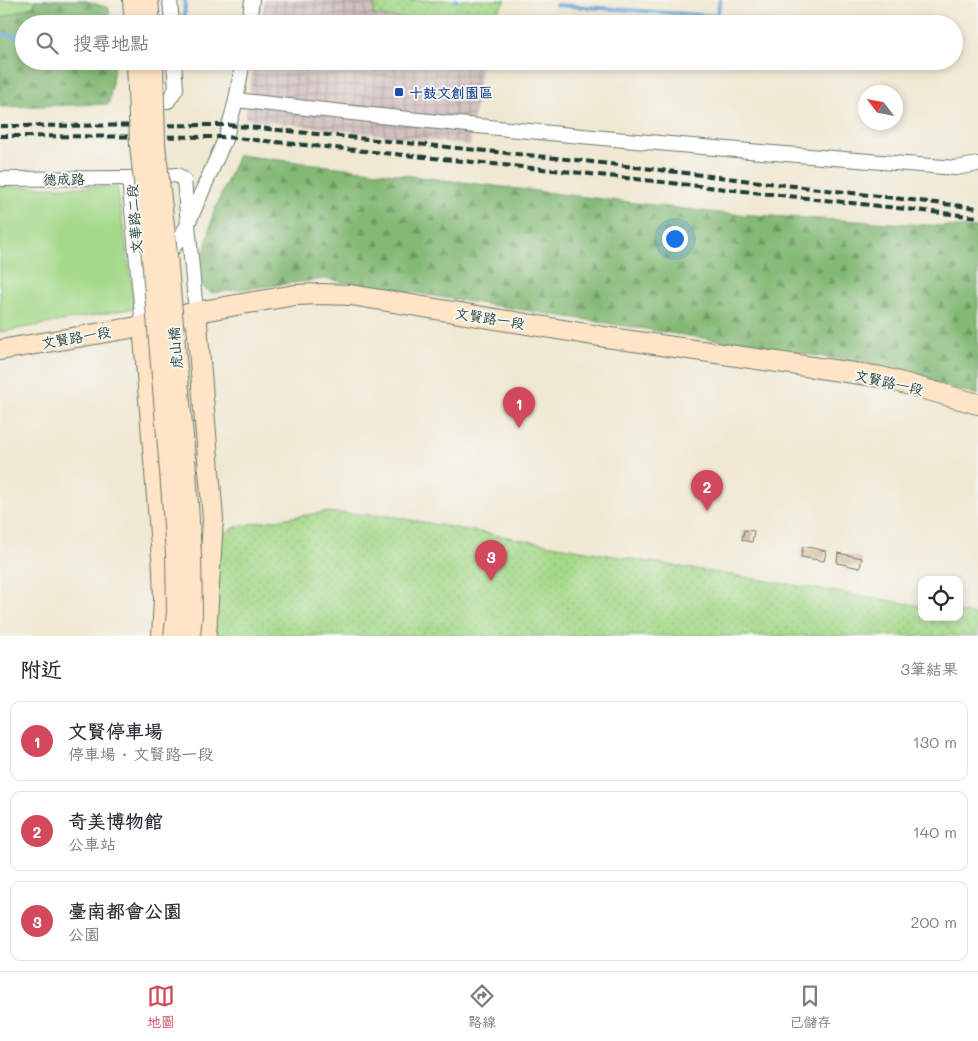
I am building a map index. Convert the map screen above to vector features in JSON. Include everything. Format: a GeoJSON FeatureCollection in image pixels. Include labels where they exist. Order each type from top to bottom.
{"type":"FeatureCollection","features":[{"type":"Feature","properties":{"kind":"street"},"geometry":{"type":"LineString","coordinates":[[124,0],[125,15]]}},
{"type":"Feature","properties":{"kind":"street"},"geometry":{"type":"LineString","coordinates":[[133,0],[134,15]]}},
{"type":"Feature","properties":{"kind":"street"},"geometry":{"type":"LineString","coordinates":[[148,0],[149,15]]}},
{"type":"Feature","properties":{"kind":"street"},"geometry":{"type":"LineString","coordinates":[[170,0],[171,15]]}},
{"type":"Feature","properties":{"kind":"street"},"geometry":{"type":"LineString","coordinates":[[250,15],[252,0]]}},
{"type":"Feature","properties":{"kind":"street"},"geometry":{"type":"LineString","coordinates":[[129,70],[130,90],[143,102],[168,101],[176,89],[175,70]]}},
{"type":"Feature","properties":{"kind":"street","name":"虎山橋"},"geometry":{"type":"LineString","coordinates":[[137,70],[140,145],[151,246],[176,554],[174,636]]}},
{"type":"Feature","properties":{"kind":"street","name":"虎山橋"},"geometry":{"type":"LineString","coordinates":[[153,70],[155,144],[185,460],[191,554],[192,614],[190,636]]}},
{"type":"Feature","properties":{"kind":"street","name":"文華路二段"},"geometry":{"type":"LineString","coordinates":[[141,300],[187,226],[226,137],[241,70]]}},
{"type":"Feature","properties":{"kind":"street"},"geometry":{"type":"LineString","coordinates":[[236,100],[792,155],[956,168],[978,164]]}},
{"type":"Feature","properties":{"kind":"street","name":"文華路二段"},"geometry":{"type":"LineString","coordinates":[[143,326],[129,178],[177,175],[184,180],[196,312]]}},
{"type":"Feature","properties":{"kind":"street","name":"德成路"},"geometry":{"type":"LineString","coordinates":[[0,179],[129,178]]}},
{"type":"Feature","properties":{"kind":"street","name":"文賢路一段"},"geometry":{"type":"LineString","coordinates":[[0,350],[143,326],[196,312],[295,295],[351,294],[605,337],[881,377],[978,404]]}},
{"type":"Feature","properties":{"kind":"street"},"geometry":{"type":"LineString","coordinates":[[196,312],[213,519],[206,636]]}},
{"type":"Feature","properties":{"kind":"street"},"geometry":{"type":"LineString","coordinates":[[143,326],[163,570],[162,636]]}},
{"type":"Feature","properties":{"kind":"shaded area"},"geometry":{"type":"Polygon","coordinates":[[[265,0],[506,0],[495,15],[262,15],[265,0]]]}},
{"type":"Feature","properties":{"kind":"shaded area"},"geometry":{"type":"Polygon","coordinates":[[[253,70],[481,70],[470,145],[245,119],[253,70]]]}},
{"type":"Feature","properties":{"kind":"green space"},"geometry":{"type":"Polygon","coordinates":[[[0,0],[35,0],[34,6],[0,18],[0,0]]]}},
{"type":"Feature","properties":{"kind":"green space"},"geometry":{"type":"Polygon","coordinates":[[[35,0],[83,0],[109,8],[110,15],[15,15],[15,70],[114,70],[109,104],[0,107],[0,18],[34,6],[35,0]]]}},
{"type":"Feature","properties":{"kind":"green space"},"geometry":{"type":"Polygon","coordinates":[[[375,0],[506,0],[495,15],[373,15],[375,0]]]}},
{"type":"Feature","properties":{"kind":"green space"},"geometry":{"type":"Polygon","coordinates":[[[238,155],[718,213],[978,228],[978,395],[869,364],[325,279],[212,293],[201,286],[203,258],[213,214],[238,155]]]}},
{"type":"Feature","properties":{"kind":"green space"},"geometry":{"type":"Polygon","coordinates":[[[0,187],[117,187],[135,308],[0,332],[0,187]]]}},
{"type":"Feature","properties":{"kind":"green space"},"geometry":{"type":"Polygon","coordinates":[[[325,512],[389,516],[614,556],[918,605],[918,621],[963,621],[963,613],[978,615],[978,636],[214,636],[214,553],[223,534],[238,526],[325,512]]]}},
{"type":"Feature","properties":{"kind":"building"},"geometry":{"type":"Polygon","coordinates":[[[744,530],[754,531],[752,542],[742,540],[744,530]]]}},
{"type":"Feature","properties":{"kind":"building"},"geometry":{"type":"Polygon","coordinates":[[[803,546],[826,551],[824,561],[801,557],[803,546]]]}},
{"type":"Feature","properties":{"kind":"building"},"geometry":{"type":"Polygon","coordinates":[[[838,553],[862,558],[860,568],[837,563],[838,553]]]}},
{"type":"Feature","properties":{"kind":"waterway"},"geometry":{"type":"LineString","coordinates":[[184,15],[185,0]]}},
{"type":"Feature","properties":{"kind":"waterway"},"geometry":{"type":"LineString","coordinates":[[717,15],[720,0]]}},
{"type":"Feature","properties":{"kind":"waterway"},"geometry":{"type":"LineString","coordinates":[[556,5],[702,15]]}},
{"type":"Feature","properties":{"kind":"waterway"},"geometry":{"type":"LineString","coordinates":[[0,34],[15,36]]}},
{"type":"Feature","properties":{"kind":"railway"},"geometry":{"type":"LineString","coordinates":[[0,126],[228,125],[576,160],[978,208]]}},
{"type":"Feature","properties":{"kind":"railway"},"geometry":{"type":"LineString","coordinates":[[0,136],[226,137],[572,172],[978,217]]}},
{"type":"Feature","properties":{"kind":"place","name":"十鼓文創園區"},"geometry":{"type":"Point","coordinates":[399,92]}},
{"type":"Feature","properties":{"kind":"place","name":"文賢停車場"},"geometry":{"type":"Point","coordinates":[519,428]}},
{"type":"Feature","properties":{"kind":"place","name":"奇美博物館"},"geometry":{"type":"Point","coordinates":[707,511]}},
{"type":"Feature","properties":{"kind":"place","name":"臺南都會公園"},"geometry":{"type":"Point","coordinates":[491,581]}}]}
